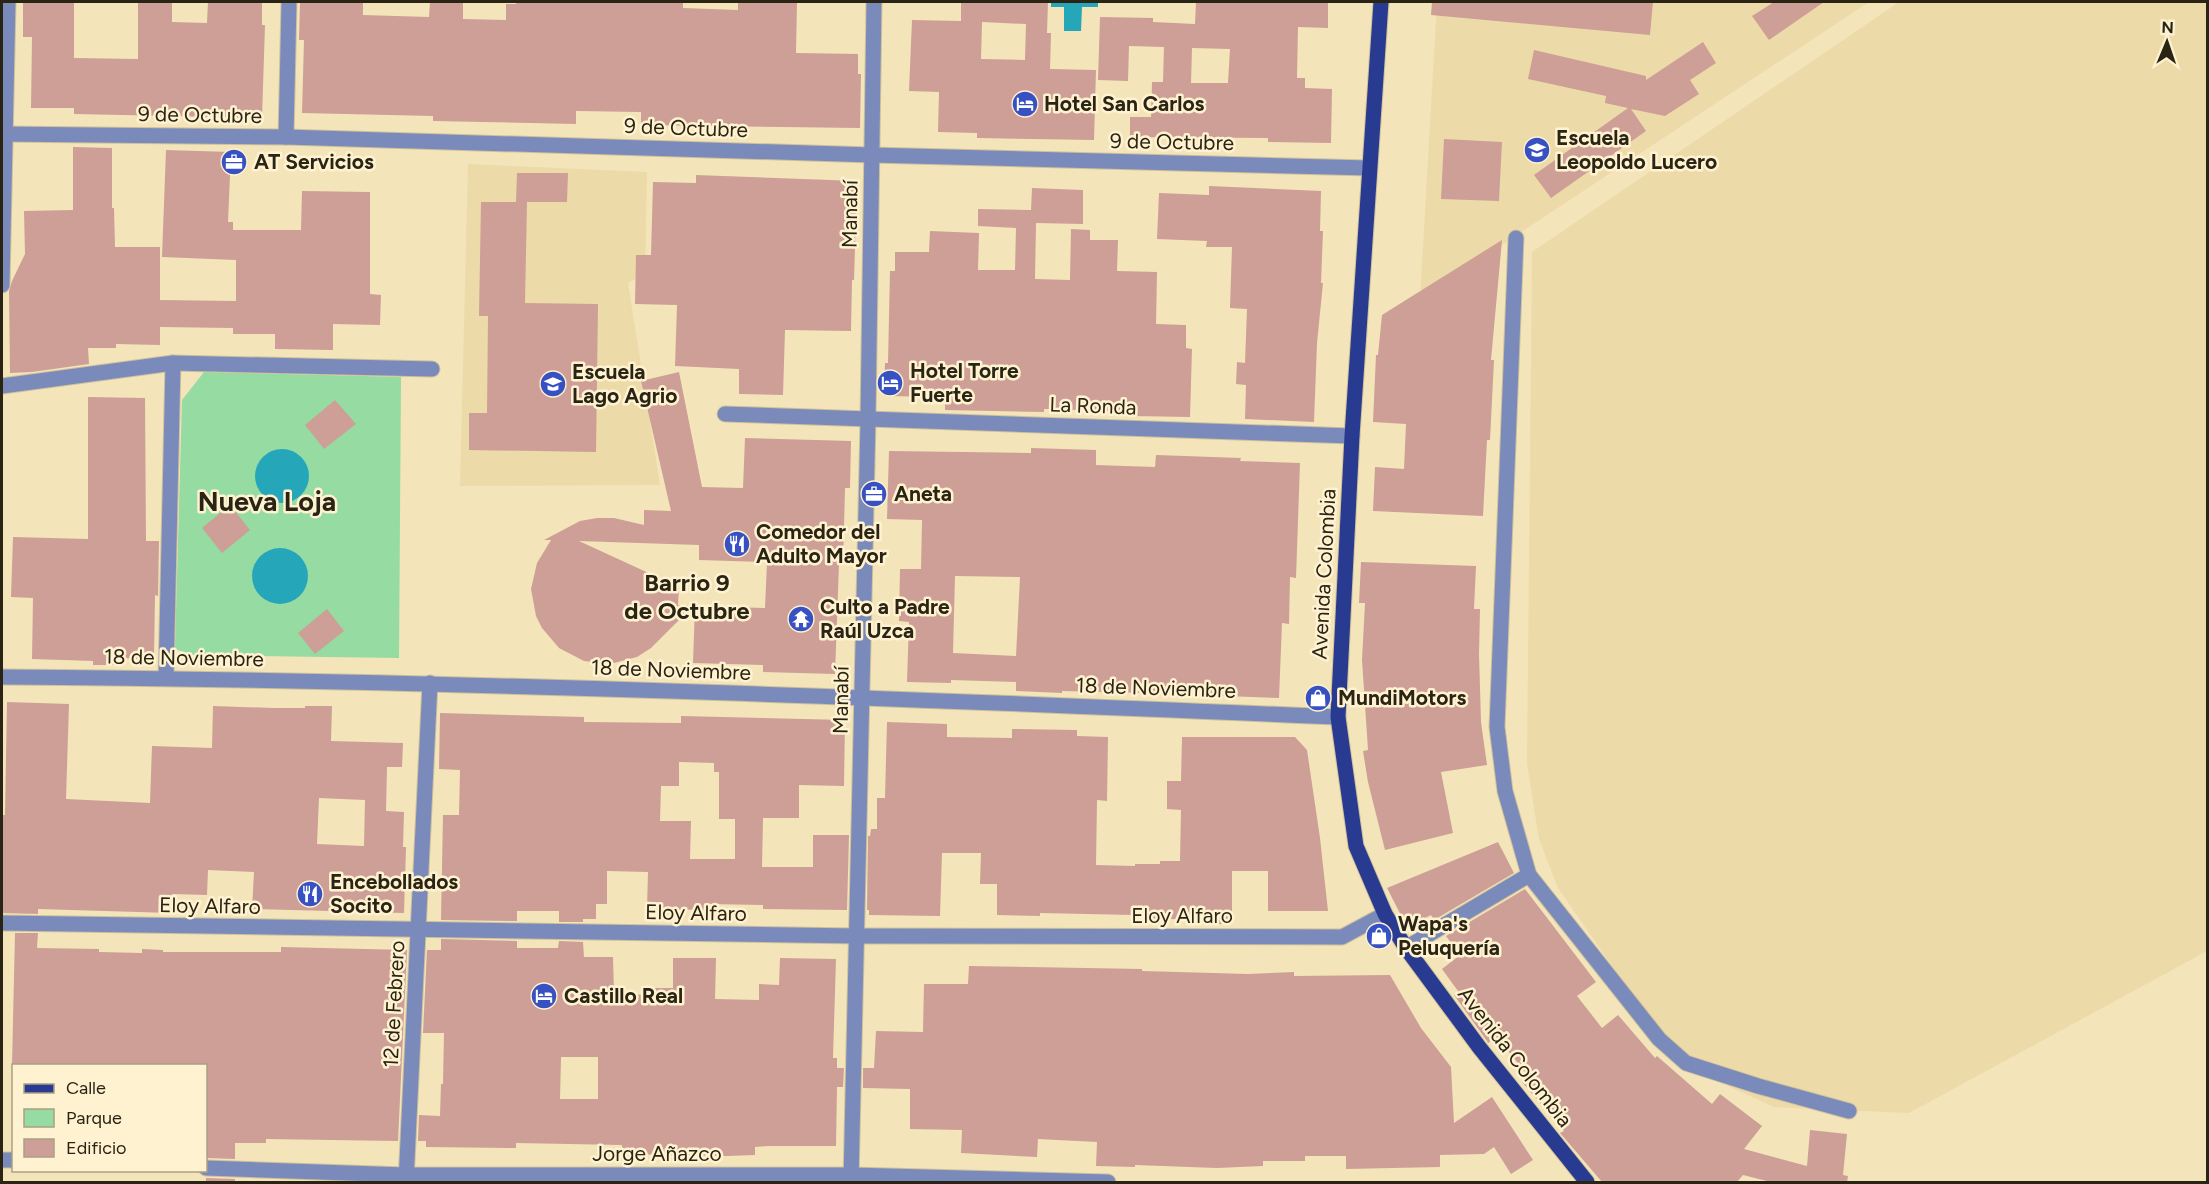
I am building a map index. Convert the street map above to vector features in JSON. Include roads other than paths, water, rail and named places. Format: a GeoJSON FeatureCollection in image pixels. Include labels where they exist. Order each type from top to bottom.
{"type":"FeatureCollection","features":[{"type":"Feature","properties":{"kind":"main road","name":"Avenida Colombia"},"geometry":{"type":"LineString","coordinates":[[1381,2],[1352,436],[1338,717],[1356,846],[1385,914],[1406,948],[1479,1047],[1587,1182]]}},
{"type":"Feature","properties":{"kind":"street"},"geometry":{"type":"LineString","coordinates":[[2,285],[3,134],[8,2]]}},
{"type":"Feature","properties":{"kind":"street"},"geometry":{"type":"LineString","coordinates":[[286,137],[289,2]]}},
{"type":"Feature","properties":{"kind":"street","name":"Manabí"},"geometry":{"type":"LineString","coordinates":[[851,1179],[868,420],[874,2]]}},
{"type":"Feature","properties":{"kind":"street","name":"9 de Octubre"},"geometry":{"type":"LineString","coordinates":[[3,134],[286,137],[1369,168]]}},
{"type":"Feature","properties":{"kind":"street"},"geometry":{"type":"LineString","coordinates":[[1516,238],[1497,727],[1505,791],[1529,874],[1659,1039],[1686,1063],[1849,1111]]}},
{"type":"Feature","properties":{"kind":"street"},"geometry":{"type":"LineString","coordinates":[[166,678],[173,363]]}},
{"type":"Feature","properties":{"kind":"street"},"geometry":{"type":"LineString","coordinates":[[2,386],[173,363],[432,369]]}},
{"type":"Feature","properties":{"kind":"street","name":"La Ronda"},"geometry":{"type":"LineString","coordinates":[[725,414],[1352,436]]}},
{"type":"Feature","properties":{"kind":"street","name":"18 de Noviembre"},"geometry":{"type":"LineString","coordinates":[[2,677],[430,683],[862,697],[1338,717]]}},
{"type":"Feature","properties":{"kind":"street","name":"12 de Febrero"},"geometry":{"type":"LineString","coordinates":[[406,1179],[430,683]]}},
{"type":"Feature","properties":{"kind":"street"},"geometry":{"type":"LineString","coordinates":[[1406,948],[1529,874]]}},
{"type":"Feature","properties":{"kind":"street","name":"Eloy Alfaro"},"geometry":{"type":"LineString","coordinates":[[2,923],[856,936],[1342,937],[1385,914]]}},
{"type":"Feature","properties":{"kind":"street","name":"Jorge Añazco"},"geometry":{"type":"LineString","coordinates":[[207,1168],[406,1179],[851,1179],[1108,1182]]}},
{"type":"Feature","properties":{"kind":"water"},"geometry":{"type":"Polygon","coordinates":[[[1051,2],[1098,2],[1098,7],[1082,7],[1081,31],[1064,31],[1064,7],[1051,7],[1051,2]]]}},
{"type":"Feature","properties":{"kind":"water"},"geometry":{"type":"Polygon","coordinates":[[[282,449],[292,451],[301,457],[307,466],[309,476],[307,486],[301,495],[292,501],[282,503],[272,501],[263,495],[257,486],[255,476],[257,466],[263,457],[272,451],[282,449]]]}},
{"type":"Feature","properties":{"kind":"water"},"geometry":{"type":"Polygon","coordinates":[[[280,548],[295,553],[303,561],[308,576],[303,591],[295,599],[280,604],[265,599],[257,591],[252,576],[257,561],[265,553],[280,548]]]}},
{"type":"Feature","properties":{"kind":"place","name":"Hotel San Carlos"},"geometry":{"type":"Point","coordinates":[1025,104]}},
{"type":"Feature","properties":{"kind":"place","name":"Escuela Leopoldo Lucero"},"geometry":{"type":"Point","coordinates":[1537,150]}},
{"type":"Feature","properties":{"kind":"place","name":"AT Servicios"},"geometry":{"type":"Point","coordinates":[234,162]}},
{"type":"Feature","properties":{"kind":"place","name":"Hotel Torre Fuerte"},"geometry":{"type":"Point","coordinates":[890,383]}},
{"type":"Feature","properties":{"kind":"place","name":"Escuela Lago Agrio"},"geometry":{"type":"Point","coordinates":[553,384]}},
{"type":"Feature","properties":{"kind":"place","name":"Aneta"},"geometry":{"type":"Point","coordinates":[874,494]}},
{"type":"Feature","properties":{"kind":"place","name":"Comedor del Adulto Mayor"},"geometry":{"type":"Point","coordinates":[737,544]}},
{"type":"Feature","properties":{"kind":"place","name":"Culto a Padre Raúl Uzca"},"geometry":{"type":"Point","coordinates":[801,619]}},
{"type":"Feature","properties":{"kind":"place","name":"MundiMotors"},"geometry":{"type":"Point","coordinates":[1318,698]}},
{"type":"Feature","properties":{"kind":"place","name":"Encebollados Socito"},"geometry":{"type":"Point","coordinates":[310,894]}},
{"type":"Feature","properties":{"kind":"place","name":"Wapa's Peluquería"},"geometry":{"type":"Point","coordinates":[1379,936]}},
{"type":"Feature","properties":{"kind":"place","name":"Castillo Real"},"geometry":{"type":"Point","coordinates":[544,996]}},
{"type":"Feature","properties":{"kind":"district","name":"Nueva Loja"},"geometry":{"type":"Point","coordinates":[267,502]}},
{"type":"Feature","properties":{"kind":"district","name":"Barrio 9 de Octubre"},"geometry":{"type":"Point","coordinates":[687,597]}}]}
